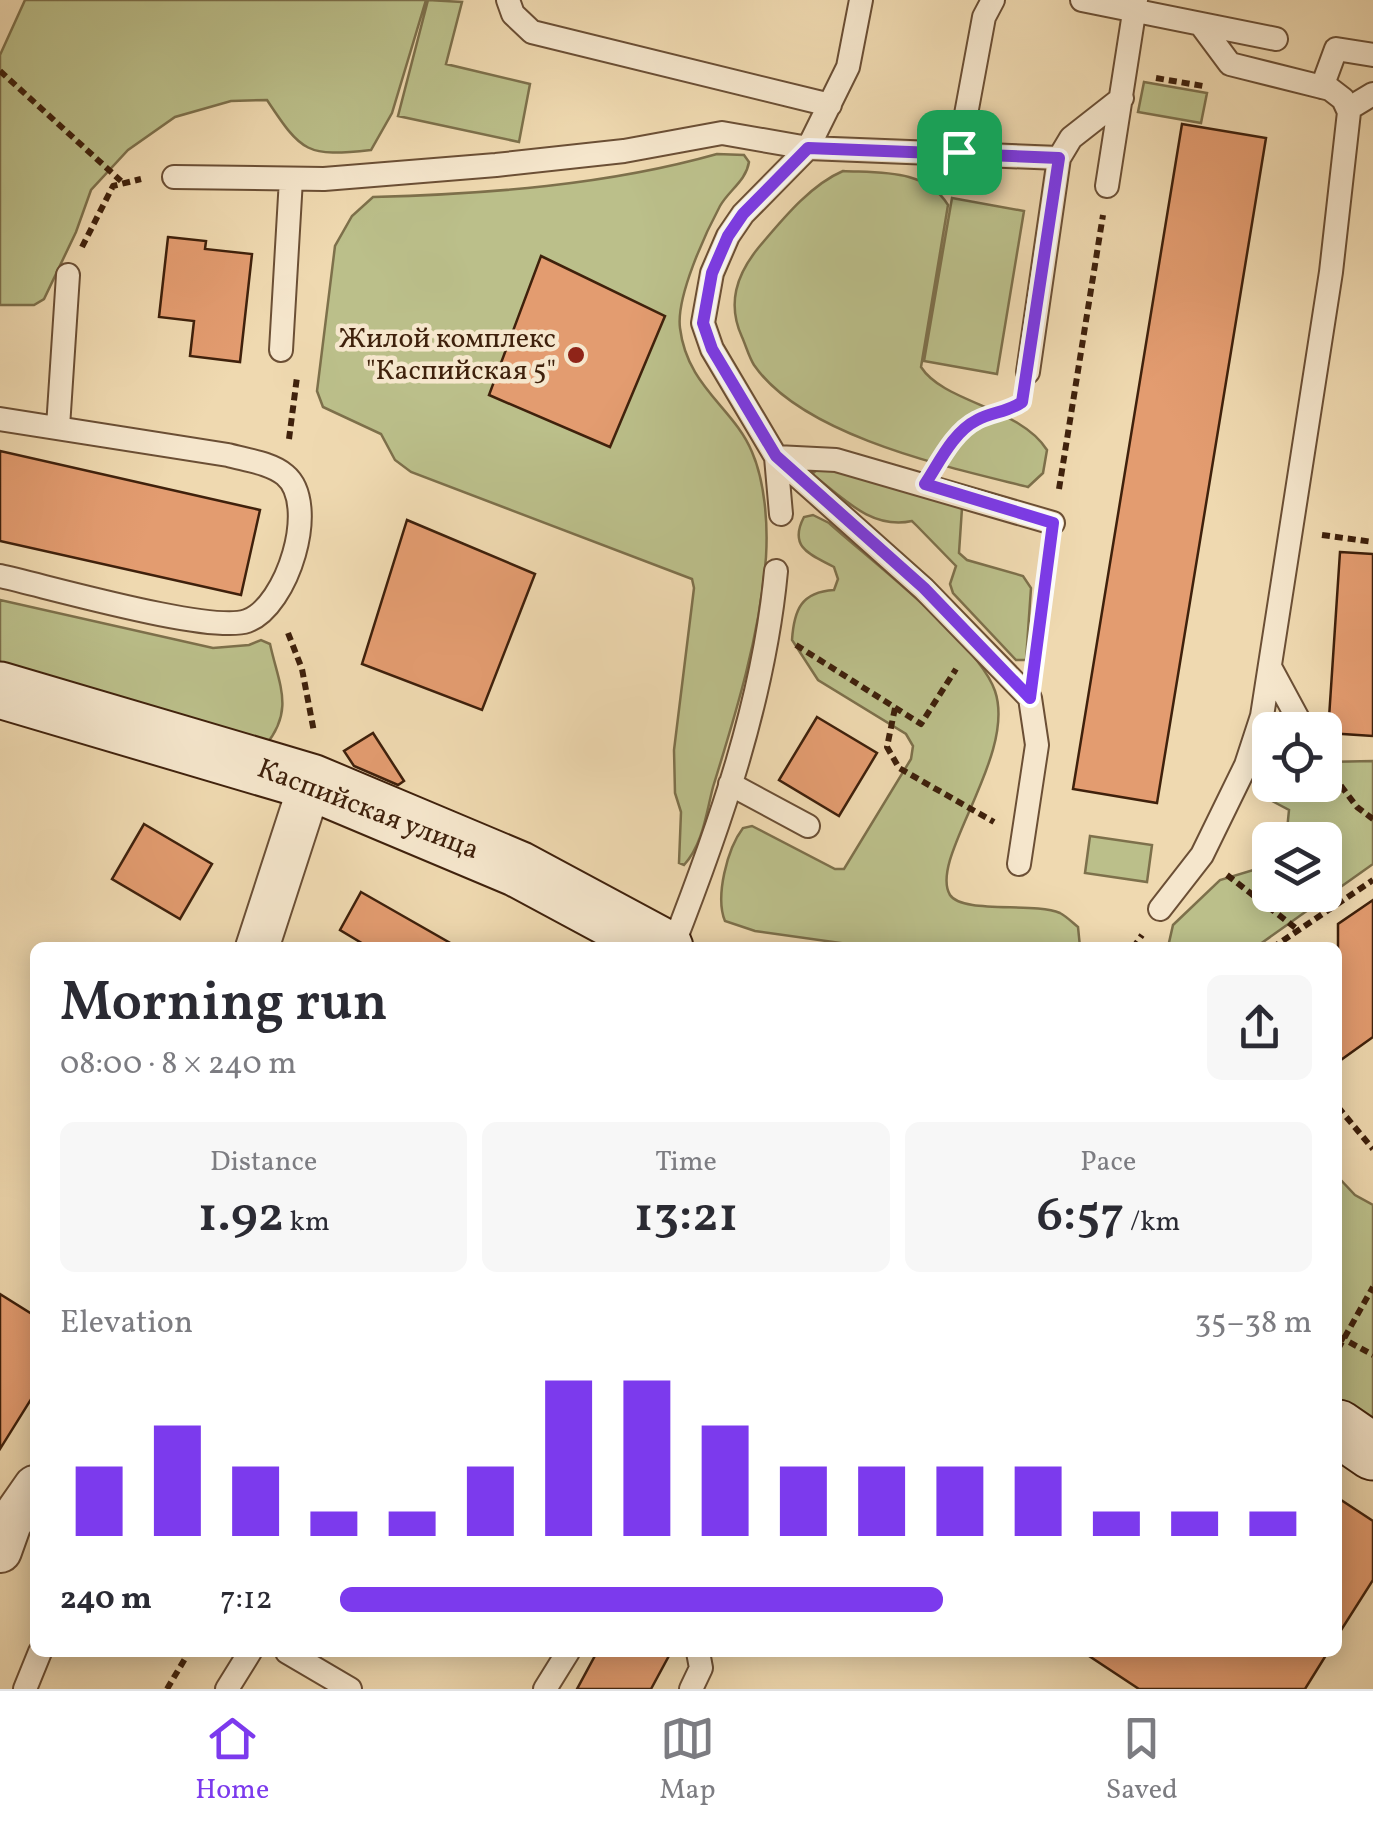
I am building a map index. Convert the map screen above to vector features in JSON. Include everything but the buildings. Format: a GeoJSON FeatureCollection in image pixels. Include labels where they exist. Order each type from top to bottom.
{"type":"FeatureCollection","features":[{"type":"Feature","properties":{"kind":"street","name":"Каспийская улица"},"geometry":{"type":"LineString","coordinates":[[0,690],[313,761],[656,942]]}},
{"type":"Feature","properties":{"kind":"street"},"geometry":{"type":"LineString","coordinates":[[259,942],[313,761]]}},
{"type":"Feature","properties":{"kind":"street"},"geometry":{"type":"LineString","coordinates":[[1342,1431],[1373,1452]]}},
{"type":"Feature","properties":{"kind":"street"},"geometry":{"type":"LineString","coordinates":[[3,1530],[30,1493]]}},
{"type":"Feature","properties":{"kind":"lane"},"geometry":{"type":"LineString","coordinates":[[508,0],[513,14],[532,32],[830,105]]}},
{"type":"Feature","properties":{"kind":"lane"},"geometry":{"type":"LineString","coordinates":[[861,0],[848,67],[830,105],[808,148],[743,214],[728,236],[712,273],[703,323],[712,349],[776,456],[924,588],[1030,698],[1037,745],[1019,864]]}},
{"type":"Feature","properties":{"kind":"lane"},"geometry":{"type":"LineString","coordinates":[[959,152],[984,16],[993,0]]}},
{"type":"Feature","properties":{"kind":"lane"},"geometry":{"type":"LineString","coordinates":[[1082,0],[1135,6],[1201,26],[1276,39]]}},
{"type":"Feature","properties":{"kind":"lane"},"geometry":{"type":"LineString","coordinates":[[1108,186],[1135,6]]}},
{"type":"Feature","properties":{"kind":"lane"},"geometry":{"type":"LineString","coordinates":[[1160,909],[1202,855],[1246,765],[1262,716],[1331,272],[1348,109],[1343,98],[1322,87],[1230,64],[1201,26]]}},
{"type":"Feature","properties":{"kind":"lane"},"geometry":{"type":"LineString","coordinates":[[1322,87],[1336,49],[1373,55]]}},
{"type":"Feature","properties":{"kind":"lane"},"geometry":{"type":"LineString","coordinates":[[1348,109],[1373,94]]}},
{"type":"Feature","properties":{"kind":"lane"},"geometry":{"type":"LineString","coordinates":[[1028,372],[1059,158],[1071,138],[1122,98]]}},
{"type":"Feature","properties":{"kind":"lane"},"geometry":{"type":"LineString","coordinates":[[174,177],[291,179],[496,166],[624,151],[722,134],[808,148],[1059,158]]}},
{"type":"Feature","properties":{"kind":"lane"},"geometry":{"type":"LineString","coordinates":[[281,350],[291,179]]}},
{"type":"Feature","properties":{"kind":"lane"},"geometry":{"type":"LineString","coordinates":[[58,427],[68,274]]}},
{"type":"Feature","properties":{"kind":"lane"},"geometry":{"type":"LineString","coordinates":[[0,420],[228,455],[284,474],[298,492],[300,516],[298,538],[275,597],[248,621],[212,624],[0,576]]}},
{"type":"Feature","properties":{"kind":"lane"},"geometry":{"type":"LineString","coordinates":[[776,456],[836,460],[1053,523]]}},
{"type":"Feature","properties":{"kind":"lane"},"geometry":{"type":"LineString","coordinates":[[776,456],[781,514]]}},
{"type":"Feature","properties":{"kind":"lane"},"geometry":{"type":"LineString","coordinates":[[671,942],[715,839],[771,629],[776,571]]}},
{"type":"Feature","properties":{"kind":"lane"},"geometry":{"type":"LineString","coordinates":[[1270,667],[1294,712]]}},
{"type":"Feature","properties":{"kind":"lane"},"geometry":{"type":"LineString","coordinates":[[730,784],[808,826]]}},
{"type":"Feature","properties":{"kind":"lane"},"geometry":{"type":"LineString","coordinates":[[25,1689],[38,1657]]}},
{"type":"Feature","properties":{"kind":"lane"},"geometry":{"type":"LineString","coordinates":[[227,1689],[247,1657]]}},
{"type":"Feature","properties":{"kind":"lane"},"geometry":{"type":"LineString","coordinates":[[296,1657],[350,1689]]}},
{"type":"Feature","properties":{"kind":"lane"},"geometry":{"type":"LineString","coordinates":[[546,1689],[565,1657]]}},
{"type":"Feature","properties":{"kind":"lane"},"geometry":{"type":"LineString","coordinates":[[691,1689],[701,1668],[699,1657]]}},
{"type":"Feature","properties":{"kind":"path"},"geometry":{"type":"LineString","coordinates":[[0,71],[121,181]]}},
{"type":"Feature","properties":{"kind":"path"},"geometry":{"type":"LineString","coordinates":[[68,274],[113,186],[121,181],[174,177]]}},
{"type":"Feature","properties":{"kind":"path"},"geometry":{"type":"LineString","coordinates":[[1030,698],[1053,523],[1099,241]]}},
{"type":"Feature","properties":{"kind":"path"},"geometry":{"type":"LineString","coordinates":[[925,484],[956,438],[975,420],[1011,410],[1022,402],[1028,372]]}},
{"type":"Feature","properties":{"kind":"path"},"geometry":{"type":"LineString","coordinates":[[1291,531],[1373,542]]}},
{"type":"Feature","properties":{"kind":"path"},"geometry":{"type":"LineString","coordinates":[[275,597],[302,669],[313,761]]}},
{"type":"Feature","properties":{"kind":"path"},"geometry":{"type":"LineString","coordinates":[[802,648],[921,724],[952,674]]}},
{"type":"Feature","properties":{"kind":"path"},"geometry":{"type":"LineString","coordinates":[[895,708],[887,747],[899,768],[1023,837]]}},
{"type":"Feature","properties":{"kind":"path"},"geometry":{"type":"LineString","coordinates":[[1342,787],[1356,806],[1373,819]]}},
{"type":"Feature","properties":{"kind":"path"},"geometry":{"type":"LineString","coordinates":[[1224,873],[1297,930]]}},
{"type":"Feature","properties":{"kind":"path"},"geometry":{"type":"LineString","coordinates":[[1280,942],[1373,880]]}},
{"type":"Feature","properties":{"kind":"path"},"geometry":{"type":"LineString","coordinates":[[1342,1112],[1373,1149]]}},
{"type":"Feature","properties":{"kind":"path"},"geometry":{"type":"LineString","coordinates":[[1342,1335],[1373,1287]]}},
{"type":"Feature","properties":{"kind":"path"},"geometry":{"type":"LineString","coordinates":[[1342,1339],[1373,1355]]}},
{"type":"Feature","properties":{"kind":"path"},"geometry":{"type":"LineString","coordinates":[[168,1689],[186,1657]]}},
{"type":"Feature","properties":{"kind":"green space"},"geometry":{"type":"Polygon","coordinates":[[[25,0],[426,0],[392,113],[371,150],[333,153],[308,148],[289,131],[267,100],[231,101],[175,117],[128,150],[91,190],[44,299],[34,305],[0,305],[0,55],[25,0]]]}},
{"type":"Feature","properties":{"kind":"green space"},"geometry":{"type":"Polygon","coordinates":[[[428,0],[462,2],[446,64],[530,84],[519,142],[398,116],[428,0]]]}},
{"type":"Feature","properties":{"kind":"green space"},"geometry":{"type":"Polygon","coordinates":[[[1144,82],[1207,93],[1201,123],[1138,112],[1144,82]]]}},
{"type":"Feature","properties":{"kind":"green space"},"geometry":{"type":"Polygon","coordinates":[[[717,154],[744,155],[749,162],[720,206],[700,249],[682,300],[680,328],[684,348],[701,382],[734,422],[752,452],[765,503],[766,557],[753,645],[738,702],[700,838],[684,865],[679,863],[681,812],[675,793],[674,750],[692,579],[411,472],[395,460],[381,434],[323,407],[317,391],[335,246],[352,216],[373,197],[546,186],[633,173],[717,154]]]}},
{"type":"Feature","properties":{"kind":"green space"},"geometry":{"type":"Polygon","coordinates":[[[843,171],[915,179],[939,193],[948,205],[921,367],[947,389],[1001,414],[1035,436],[1047,450],[1043,473],[1028,487],[919,458],[841,430],[777,390],[754,365],[735,313],[736,290],[745,268],[797,204],[843,171]]]}},
{"type":"Feature","properties":{"kind":"green space"},"geometry":{"type":"Polygon","coordinates":[[[952,198],[1024,211],[997,374],[924,361],[952,198]]]}},
{"type":"Feature","properties":{"kind":"green space"},"geometry":{"type":"Polygon","coordinates":[[[818,469],[839,470],[962,508],[959,553],[967,560],[1023,576],[1031,588],[1026,660],[1016,660],[953,593],[950,584],[956,566],[912,521],[883,521],[858,510],[812,474],[818,469]]]}},
{"type":"Feature","properties":{"kind":"green space"},"geometry":{"type":"Polygon","coordinates":[[[813,515],[829,523],[895,580],[968,650],[995,691],[998,717],[994,745],[951,857],[947,879],[950,895],[969,904],[1060,913],[1078,927],[1080,942],[833,942],[755,931],[725,921],[721,899],[724,873],[743,828],[752,826],[835,869],[844,869],[911,759],[913,746],[906,734],[818,680],[792,640],[801,604],[814,594],[834,590],[838,579],[834,567],[811,555],[801,544],[804,517],[813,515]]]}},
{"type":"Feature","properties":{"kind":"green space"},"geometry":{"type":"Polygon","coordinates":[[[0,600],[213,648],[261,640],[270,644],[280,685],[280,721],[265,746],[0,671],[0,600]]]}},
{"type":"Feature","properties":{"kind":"green space"},"geometry":{"type":"Polygon","coordinates":[[[1373,761],[1373,864],[1342,886],[1342,822],[1288,822],[1289,810],[1274,802],[1342,802],[1342,762],[1373,761]]]}},
{"type":"Feature","properties":{"kind":"green space"},"geometry":{"type":"Polygon","coordinates":[[[1090,836],[1152,845],[1147,882],[1085,873],[1090,836]]]}},
{"type":"Feature","properties":{"kind":"green space"},"geometry":{"type":"Polygon","coordinates":[[[1252,870],[1252,912],[1305,912],[1263,942],[1169,942],[1173,925],[1220,880],[1252,870]]]}},
{"type":"Feature","properties":{"kind":"green space"},"geometry":{"type":"Polygon","coordinates":[[[1342,1181],[1355,1195],[1373,1205],[1373,1425],[1342,1406],[1342,1181]]]}},
{"type":"Feature","properties":{"kind":"place","name":"Жилой комплекс \"Каспийская 5\""},"geometry":{"type":"Point","coordinates":[576,355]}},
{"type":"Feature","properties":{"kind":"route"},"geometry":{"type":"LineString","coordinates":[[808,148],[959,152],[1059,158],[1022,402],[1011,410],[975,420],[956,438],[925,484],[1053,523],[1030,698],[924,588],[776,456],[712,349],[703,323],[712,273],[728,236],[743,214],[808,148]]}}]}
